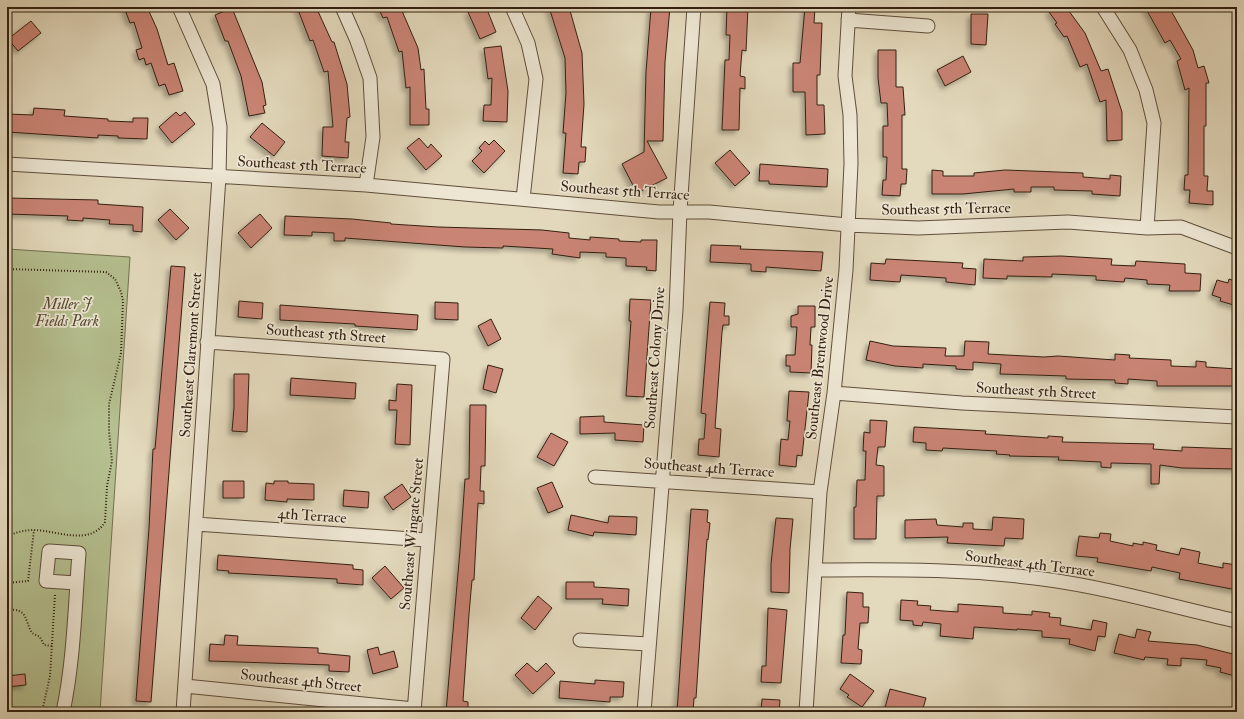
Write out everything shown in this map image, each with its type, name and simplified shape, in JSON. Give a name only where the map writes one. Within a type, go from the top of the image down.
[{"type":"street","name":"Southeast Claremont Street","points":[[178,7],[214,84],[220,127],[219,177],[183,712]]},
{"type":"street","points":[[342,7],[358,41],[370,78],[373,137],[366,185]]},
{"type":"street","points":[[512,7],[528,43],[536,79],[524,199]]},
{"type":"street","name":"Southeast Colony Drive","points":[[644,712],[648,644],[676,310],[680,212],[694,7]]},
{"type":"street","points":[[1103,7],[1130,50],[1146,90],[1154,123],[1147,228]]},
{"type":"street","points":[[848,13],[928,26]]},
{"type":"street","name":"Southeast Brentwood Drive","points":[[806,712],[820,492],[834,392],[846,270],[851,164],[850,115],[845,76],[848,13]]},
{"type":"street","name":"Southeast 5th Terrace","points":[[7,164],[366,185],[659,212],[709,212],[848,225],[918,228],[1068,222],[1147,228],[1181,227],[1237,248]]},
{"type":"street","name":"Southeast 5th Street","points":[[208,342],[443,358]]},
{"type":"street","name":"Southeast Wingate Street","points":[[414,710],[443,358]]},
{"type":"street","name":"Southeast 5th Street","points":[[834,392],[962,403],[1237,418]]},
{"type":"street","name":"Southeast 4th Terrace","points":[[595,477],[820,492]]},
{"type":"street","name":"4th Terrace","points":[[196,524],[427,540]]},
{"type":"street","name":"Southeast 4th Terrace","points":[[816,570],[940,569],[1056,581],[1104,589],[1237,621]]},
{"type":"street","points":[[63,712],[67,692],[76,583]]},
{"type":"street","points":[[580,640],[648,644]]},
{"type":"street","name":"Southeast 4th Street","points":[[185,686],[414,710]]},
{"type":"path","points":[[7,269],[106,272],[115,279],[123,301],[121,353],[109,404],[109,431],[112,461],[107,486],[105,522],[97,531],[90,535],[72,535],[34,530],[7,536]]},
{"type":"path","points":[[7,583],[28,581],[34,530]]},
{"type":"path","points":[[42,712],[50,676],[55,588]]},
{"type":"path","points":[[7,610],[15,610],[23,614],[28,620],[32,633],[40,637],[44,645],[52,646]]},
{"type":"green space","name":"Miller J Fields Park","points":[[7,249],[130,257],[100,712],[7,712]]},
{"type":"building","points":[[124,7],[147,7],[157,29],[168,65],[174,63],[183,91],[169,95],[165,84],[159,86],[151,63],[146,65],[144,58],[139,60],[136,50],[142,48],[134,22],[130,23]]},
{"type":"building","points":[[297,7],[316,7],[332,42],[334,42],[347,84],[350,117],[347,118],[345,142],[349,142],[348,158],[322,156],[323,127],[333,127],[328,71],[324,72],[313,40],[310,41]]},
{"type":"building","points":[[378,7],[410,7],[402,11],[418,48],[421,70],[424,69],[426,109],[429,109],[429,125],[410,125],[410,87],[406,88],[402,51],[399,52],[387,17],[383,18]]},
{"type":"building","points":[[479,7],[486,7],[496,32],[480,39],[468,12]]},
{"type":"building","points":[[549,7],[569,7],[582,53],[584,104],[581,147],[586,147],[585,162],[579,162],[578,174],[563,173],[566,133],[563,133],[566,93],[565,58]]},
{"type":"building","points":[[670,7],[665,62],[663,141],[647,141],[667,178],[637,193],[622,164],[644,152],[646,72],[651,8]]},
{"type":"building","points":[[727,7],[748,7],[746,51],[742,50],[740,76],[745,77],[745,89],[740,88],[739,130],[722,130],[725,60],[729,60],[730,35],[726,35]]},
{"type":"building","points":[[805,7],[815,7],[814,23],[822,23],[820,75],[817,75],[817,105],[824,105],[825,134],[806,135],[805,92],[793,92],[793,63],[800,63]]},
{"type":"building","points":[[1056,7],[1066,7],[1085,33],[1101,71],[1108,69],[1122,112],[1122,140],[1107,141],[1106,100],[1100,102],[1087,64],[1080,67],[1067,36],[1064,37],[1055,24],[1057,23],[1049,12]]},
{"type":"building","points":[[1145,7],[1169,7],[1193,50],[1198,68],[1204,66],[1209,83],[1206,83],[1204,176],[1208,176],[1207,191],[1213,191],[1213,205],[1189,203],[1190,190],[1184,190],[1185,175],[1188,175],[1189,88],[1185,90],[1177,61],[1181,59],[1170,40],[1165,43]]},
{"type":"building","points":[[232,8],[262,82],[266,105],[263,106],[265,113],[249,116],[241,76],[228,41],[225,41],[215,15]]},
{"type":"building","points":[[971,14],[988,14],[986,45],[971,44]]},
{"type":"building","points":[[31,21],[41,33],[18,51],[8,39]]},
{"type":"building","points":[[501,46],[508,91],[507,122],[483,121],[484,105],[491,105],[492,78],[488,79],[484,48]]},
{"type":"building","points":[[878,50],[896,50],[896,87],[903,87],[905,115],[902,115],[902,169],[907,169],[906,184],[901,184],[900,196],[882,195],[883,180],[886,180],[887,157],[883,157],[883,126],[888,126],[887,103],[881,103],[878,78]]},
{"type":"building","points":[[963,56],[971,72],[945,86],[937,70]]},
{"type":"building","points":[[34,108],[65,110],[64,116],[108,119],[108,121],[133,122],[133,118],[148,118],[147,139],[118,138],[118,136],[98,135],[98,138],[7,132],[7,114],[33,115]]},
{"type":"building","points":[[176,112],[180,116],[185,112],[195,124],[172,143],[159,127]]},
{"type":"building","points":[[262,123],[285,142],[274,156],[250,137]]},
{"type":"building","points":[[419,138],[428,148],[431,144],[442,156],[426,170],[407,148]]},
{"type":"building","points":[[494,140],[505,151],[484,173],[472,161],[482,151],[479,148],[485,141],[489,145]]},
{"type":"building","points":[[730,150],[750,173],[735,186],[715,163]]},
{"type":"building","points":[[760,164],[828,169],[827,187],[769,184],[769,181],[759,181]]},
{"type":"building","points":[[932,170],[943,171],[943,176],[974,176],[974,173],[1005,170],[1083,173],[1083,177],[1110,179],[1110,175],[1121,176],[1120,196],[1092,194],[1092,191],[1054,190],[1054,187],[1031,187],[1031,192],[1014,192],[1014,189],[963,194],[932,194]]},
{"type":"building","points":[[7,198],[98,200],[98,204],[143,207],[142,232],[133,231],[133,225],[109,224],[110,220],[83,218],[83,221],[67,220],[68,216],[7,214]]},
{"type":"building","points":[[170,209],[189,228],[176,240],[158,220]]},
{"type":"building","points":[[260,214],[272,228],[251,248],[238,233]]},
{"type":"building","points":[[285,216],[352,219],[391,224],[438,227],[542,230],[569,233],[569,238],[590,240],[590,237],[641,242],[641,240],[657,240],[656,271],[646,270],[647,267],[626,266],[626,258],[606,257],[606,253],[580,252],[580,258],[552,254],[553,249],[503,246],[503,248],[465,247],[345,238],[345,241],[334,241],[334,233],[312,232],[312,236],[284,235]]},
{"type":"building","points":[[711,245],[741,246],[740,249],[823,252],[821,271],[766,267],[766,272],[751,271],[751,264],[710,262]]},
{"type":"building","points":[[1061,256],[1112,259],[1111,265],[1135,266],[1136,261],[1185,264],[1185,273],[1201,274],[1200,291],[1169,291],[1170,285],[1147,284],[1147,280],[1125,278],[1124,282],[1096,280],[1096,276],[1052,274],[1052,277],[1007,276],[1007,279],[983,278],[984,259],[1023,261],[1023,257]]},
{"type":"building","points":[[886,259],[963,263],[962,268],[976,269],[975,285],[946,282],[946,278],[901,275],[900,282],[870,280],[871,263],[885,264]]},
{"type":"building","points":[[171,266],[185,267],[151,702],[136,701],[149,528],[153,449],[155,449]]},
{"type":"building","points":[[1229,279],[1237,282],[1237,306],[1220,301],[1221,298],[1212,295],[1217,280],[1228,283]]},
{"type":"building","points":[[630,299],[651,300],[644,397],[626,396],[631,321],[629,321]]},
{"type":"building","points":[[239,301],[263,303],[262,319],[238,317]]},
{"type":"building","points":[[435,302],[458,303],[458,320],[435,319]]},
{"type":"building","points":[[710,302],[725,303],[724,316],[729,316],[729,325],[723,325],[722,332],[715,428],[721,429],[719,457],[698,455],[699,439],[704,439],[706,414],[701,413]]},
{"type":"building","points":[[280,305],[418,315],[417,330],[355,326],[355,324],[280,320]]},
{"type":"building","points":[[798,306],[815,306],[815,327],[811,327],[811,373],[790,372],[790,366],[786,366],[786,355],[795,355],[797,327],[791,327],[791,316],[798,314]]},
{"type":"building","points":[[491,319],[501,339],[488,346],[478,326]]},
{"type":"building","points":[[870,341],[893,346],[946,348],[945,356],[964,356],[965,341],[989,342],[988,354],[1044,357],[1058,356],[1115,360],[1115,354],[1130,355],[1129,358],[1171,360],[1171,366],[1196,367],[1196,361],[1206,362],[1206,367],[1237,369],[1237,386],[1157,386],[1157,381],[1128,379],[1128,384],[1115,383],[1115,380],[1066,379],[1066,376],[1000,374],[1001,364],[973,362],[973,370],[956,369],[956,366],[923,364],[923,368],[895,366],[866,360]]},
{"type":"building","points":[[488,365],[503,369],[496,393],[483,389]]},
{"type":"building","points":[[234,374],[249,374],[247,432],[232,431]]},
{"type":"building","points":[[291,378],[356,383],[355,399],[290,395]]},
{"type":"building","points":[[397,384],[412,385],[410,445],[395,444],[397,410],[389,410],[389,400],[396,401]]},
{"type":"building","points":[[789,391],[809,392],[802,456],[797,455],[796,467],[779,465],[781,439],[788,440],[790,421],[787,421]]},
{"type":"building","points":[[470,405],[486,405],[485,466],[481,466],[480,491],[484,491],[484,504],[478,503],[474,580],[472,580],[463,701],[468,702],[468,712],[446,712],[465,479],[469,479]]},
{"type":"building","points":[[604,416],[604,422],[644,425],[643,442],[615,440],[615,433],[580,434],[580,417]]},
{"type":"building","points":[[870,420],[887,421],[885,447],[878,447],[876,465],[884,466],[884,496],[877,496],[876,539],[854,539],[854,507],[856,507],[857,480],[865,480],[866,451],[863,451],[864,432],[870,433]]},
{"type":"building","points":[[914,427],[986,431],[985,434],[1048,438],[1048,436],[1063,437],[1062,442],[1154,444],[1153,449],[1182,451],[1182,447],[1237,449],[1237,469],[1182,468],[1160,465],[1159,484],[1151,484],[1151,464],[1111,463],[1111,468],[1101,467],[1101,462],[1058,460],[1059,457],[1009,456],[1010,455],[996,454],[997,451],[943,448],[942,451],[926,450],[926,443],[913,442]]},
{"type":"building","points":[[551,433],[568,442],[554,466],[537,457]]},
{"type":"building","points":[[223,481],[244,481],[244,498],[223,498]]},
{"type":"building","points":[[274,481],[314,484],[314,500],[287,499],[287,502],[265,500],[266,483],[274,484]]},
{"type":"building","points":[[552,482],[563,507],[548,513],[537,488]]},
{"type":"building","points":[[402,484],[411,497],[393,510],[384,497]]},
{"type":"building","points":[[344,490],[369,492],[368,508],[343,506]]},
{"type":"building","points":[[691,509],[708,510],[707,522],[710,523],[708,540],[707,539],[696,698],[694,698],[693,712],[677,712]]},
{"type":"building","points":[[571,515],[608,523],[609,516],[637,517],[636,535],[594,532],[593,536],[568,530]]},
{"type":"building","points":[[993,517],[1024,519],[1023,539],[1005,538],[1004,546],[947,543],[948,537],[905,538],[905,520],[936,519],[937,525],[963,527],[963,523],[973,523],[973,529],[992,530]]},
{"type":"building","points":[[776,518],[793,519],[790,549],[789,593],[771,592],[771,564]]},
{"type":"building","points":[[1100,533],[1111,534],[1110,541],[1133,546],[1133,543],[1143,545],[1143,542],[1157,545],[1156,550],[1179,555],[1181,548],[1200,552],[1198,563],[1223,568],[1223,563],[1237,565],[1237,590],[1179,579],[1180,573],[1152,567],[1151,571],[1097,562],[1098,558],[1076,556],[1079,536],[1099,538]]},
{"type":"building","points":[[218,555],[353,565],[353,569],[363,570],[363,585],[337,583],[337,579],[228,573],[229,571],[217,570]]},
{"type":"building","points":[[385,566],[404,588],[391,599],[372,578]]},
{"type":"building","points":[[566,582],[594,582],[594,587],[629,589],[628,606],[602,604],[603,599],[566,599]]},
{"type":"building","points":[[847,592],[863,593],[863,607],[869,607],[868,623],[860,623],[858,649],[862,650],[861,664],[841,663],[843,635],[845,635]]},
{"type":"building","points":[[538,596],[552,608],[535,630],[521,618]]},
{"type":"building","points":[[901,600],[918,601],[917,605],[931,606],[930,610],[958,612],[958,604],[1003,607],[1003,613],[1032,615],[1032,611],[1050,613],[1049,617],[1061,618],[1060,625],[1091,630],[1093,620],[1107,623],[1105,637],[1098,636],[1095,651],[1069,644],[1070,639],[1042,637],[1042,631],[974,627],[973,639],[940,636],[941,624],[923,622],[922,626],[913,625],[913,621],[900,620]]},
{"type":"building","points":[[768,608],[787,610],[781,683],[761,682],[762,666],[766,666]]},
{"type":"building","points":[[1137,629],[1151,632],[1148,641],[1197,645],[1237,655],[1235,676],[1220,672],[1221,668],[1206,665],[1207,660],[1181,658],[1181,666],[1167,665],[1168,659],[1145,657],[1144,660],[1114,653],[1119,634],[1135,638]]},
{"type":"building","points":[[225,635],[238,636],[237,645],[318,648],[318,653],[350,656],[349,672],[329,671],[329,665],[209,661],[210,644],[224,645]]},
{"type":"building","points":[[378,647],[380,655],[394,651],[398,667],[373,674],[367,650]]},
{"type":"building","points":[[527,663],[537,672],[546,663],[555,673],[533,694],[515,675]]},
{"type":"building","points":[[25,674],[26,685],[7,687],[7,676]]},
{"type":"building","points":[[850,674],[874,691],[862,707],[847,697],[849,695],[840,689]]},
{"type":"building","points":[[595,680],[624,682],[623,697],[610,697],[610,702],[559,698],[560,681],[595,684]]},
{"type":"building","points":[[890,689],[926,698],[922,712],[900,712],[885,708]]},
{"type":"building","points":[[762,699],[780,700],[779,712],[761,712]]}]
